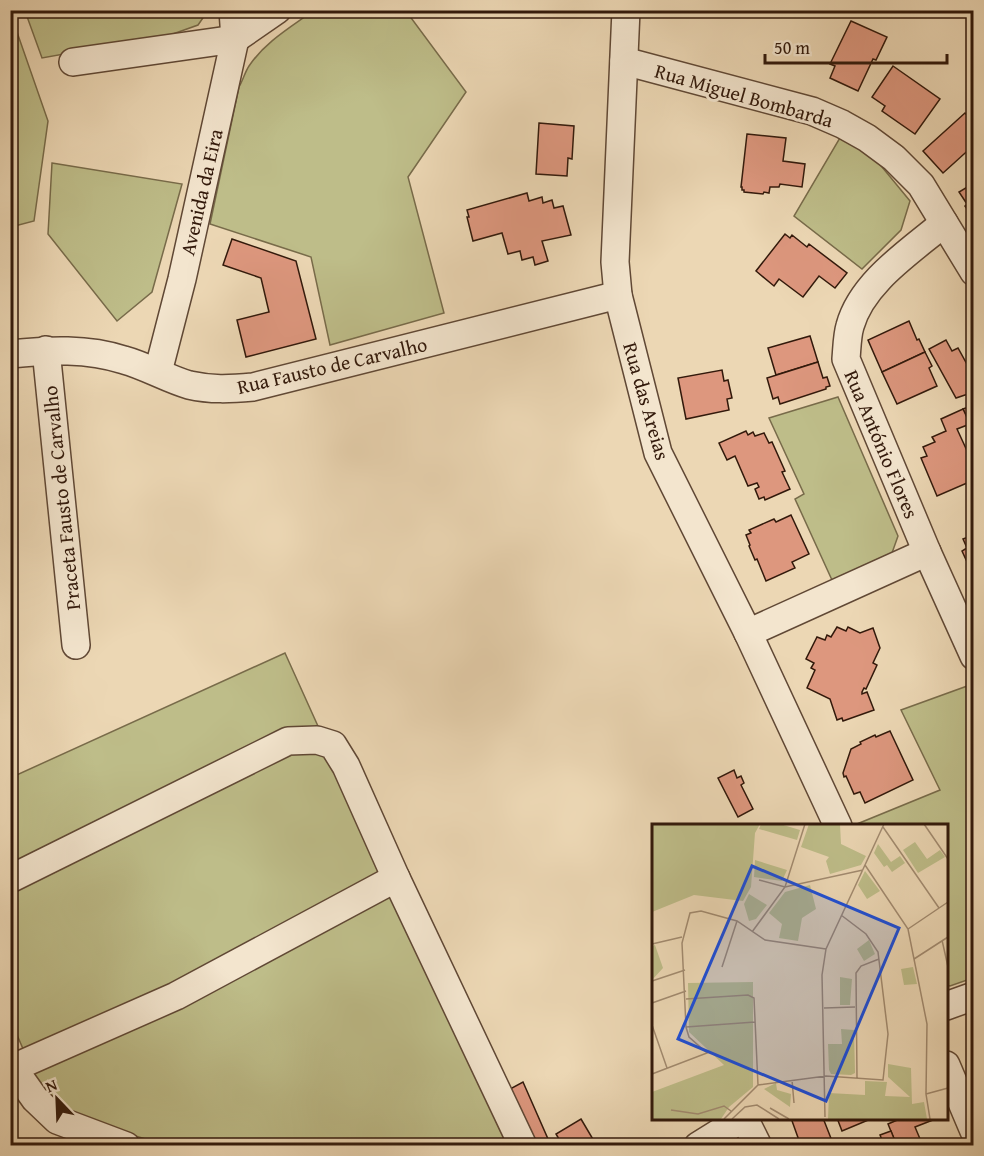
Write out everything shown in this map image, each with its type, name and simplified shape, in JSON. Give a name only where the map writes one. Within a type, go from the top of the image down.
[{"type":"street","name":"Avenida da Eira","points":[[158,372],[182,279],[235,39],[234,10]]},
{"type":"street","points":[[73,62],[235,39],[277,10]]},
{"type":"street","name":"Rua das Areias","points":[[626,10],[615,262],[618,295],[658,453],[748,633],[837,824]]},
{"type":"street","name":"Rua Miguel Bombarda","points":[[624,61],[812,111],[867,138],[894,158],[921,185],[974,272]]},
{"type":"street","name":"Rua António Flores","points":[[944,223],[888,270],[860,301],[850,327],[846,359],[927,552],[974,656]]},
{"type":"street","name":"Rua Fausto de Carvalho","points":[[10,354],[46,350],[85,351],[123,359],[188,384],[219,390],[253,387],[618,295]]},
{"type":"street","name":"Praceta Fausto de Carvalho","points":[[46,350],[76,645]]},
{"type":"street","points":[[748,633],[927,552]]},
{"type":"street","points":[[10,879],[288,741],[317,740],[333,745],[346,766],[396,878],[523,1146]]},
{"type":"street","points":[[126,1146],[57,1120],[35,1099],[12,1065],[176,996],[396,878]]},
{"type":"street","points":[[948,1005],[974,996]]},
{"type":"street","points":[[948,1070],[974,1131]]},
{"type":"street","points":[[698,1146],[742,1120]]},
{"type":"street","points":[[745,1120],[758,1146]]},
{"type":"shaded area","points":[[25,11],[206,11],[198,25],[170,35],[42,58]]},
{"type":"shaded area","points":[[313,11],[406,11],[466,92],[408,177],[444,313],[330,345],[311,257],[210,224],[239,87],[246,71],[255,57],[270,42]]},
{"type":"shaded area","points":[[10,12],[48,121],[34,221],[11,227]]},
{"type":"shaded area","points":[[841,136],[873,156],[910,201],[901,230],[862,269],[794,216]]},
{"type":"shaded area","points":[[52,163],[182,184],[152,292],[117,321],[48,234]]},
{"type":"shaded area","points":[[838,397],[898,536],[892,553],[832,580],[795,499],[804,494],[769,418]]},
{"type":"shaded area","points":[[285,653],[507,1145],[165,1145],[70,1116],[43,1095],[11,1021],[10,778]]},
{"type":"shaded area","points":[[970,685],[974,692],[973,978],[950,986],[948,986],[948,824],[857,824],[940,790],[901,710]]},
{"type":"building","points":[[851,21],[887,37],[876,60],[873,59],[858,91],[830,78],[835,66],[830,64]]},
{"type":"building","points":[[893,66],[940,99],[915,134],[882,111],[885,106],[872,97]]},
{"type":"building","points":[[965,113],[974,122],[974,145],[943,173],[923,151]]},
{"type":"building","points":[[539,123],[574,126],[572,159],[568,158],[567,176],[536,174]]},
{"type":"building","points":[[747,134],[786,138],[783,161],[805,164],[802,187],[780,184],[779,187],[770,187],[769,193],[744,192],[741,187]]},
{"type":"building","points":[[974,183],[974,219],[959,192]]},
{"type":"building","points":[[527,193],[529,201],[542,197],[543,203],[552,200],[554,208],[563,206],[571,235],[542,241],[548,261],[535,265],[533,257],[522,260],[520,251],[508,254],[502,233],[473,241],[467,217],[469,217],[467,210]]},
{"type":"building","points":[[785,234],[790,238],[792,235],[807,247],[809,244],[847,273],[835,288],[819,276],[803,297],[779,279],[774,286],[756,271]]},
{"type":"building","points":[[232,239],[296,261],[316,339],[246,357],[237,320],[269,312],[261,278],[223,265]]},
{"type":"building","points":[[909,321],[925,352],[882,372],[868,340]]},
{"type":"building","points":[[810,336],[818,362],[776,375],[768,348]]},
{"type":"building","points":[[946,340],[952,351],[958,348],[974,377],[974,392],[956,398],[929,349]]},
{"type":"building","points":[[925,352],[932,366],[929,368],[937,386],[897,404],[882,372]]},
{"type":"building","points":[[818,362],[823,378],[827,377],[830,386],[780,404],[778,397],[773,399],[767,378]]},
{"type":"building","points":[[722,370],[724,381],[728,380],[732,398],[727,399],[729,410],[686,419],[678,378]]},
{"type":"building","points":[[974,405],[974,422],[970,424],[963,409]]},
{"type":"building","points":[[963,409],[970,424],[957,429],[974,466],[974,480],[937,496],[921,458],[927,456],[923,447],[935,442],[932,437],[946,431],[941,419]]},
{"type":"building","points":[[746,431],[748,435],[753,432],[755,436],[764,433],[769,443],[772,442],[790,489],[765,500],[764,497],[759,499],[755,489],[759,487],[757,483],[748,486],[735,456],[727,460],[719,443]]},
{"type":"building","points":[[791,515],[809,554],[792,562],[795,568],[766,581],[746,535],[751,533],[749,530],[774,519],[776,522]]},
{"type":"building","points":[[974,535],[974,577],[962,551],[967,548],[963,539]]},
{"type":"building","points":[[837,627],[846,631],[848,627],[860,633],[873,628],[880,648],[873,663],[877,665],[866,689],[864,688],[862,692],[862,694],[867,692],[874,710],[843,721],[842,718],[837,720],[830,699],[807,688],[815,670],[811,668],[814,663],[806,659],[817,637],[825,640],[827,635],[831,637]]},
{"type":"building","points":[[890,731],[913,780],[865,803],[860,792],[854,794],[846,776],[844,777],[843,773],[851,749],[875,735],[876,737]]},
{"type":"building","points":[[734,770],[737,778],[741,776],[744,783],[741,785],[753,809],[738,817],[718,778]]},
{"type":"building","points":[[523,1082],[548,1139],[535,1145],[510,1089]]},
{"type":"building","points":[[581,1119],[597,1146],[563,1146],[556,1134]]},
{"type":"building","points":[[792,1120],[824,1120],[834,1146],[801,1146]]},
{"type":"building","points":[[838,1120],[868,1120],[842,1131]]},
{"type":"building","points":[[897,1120],[933,1120],[915,1127],[923,1146],[897,1146],[888,1124]]},
{"type":"building","points":[[891,1131],[897,1146],[882,1146],[884,1145],[880,1135]]}]
